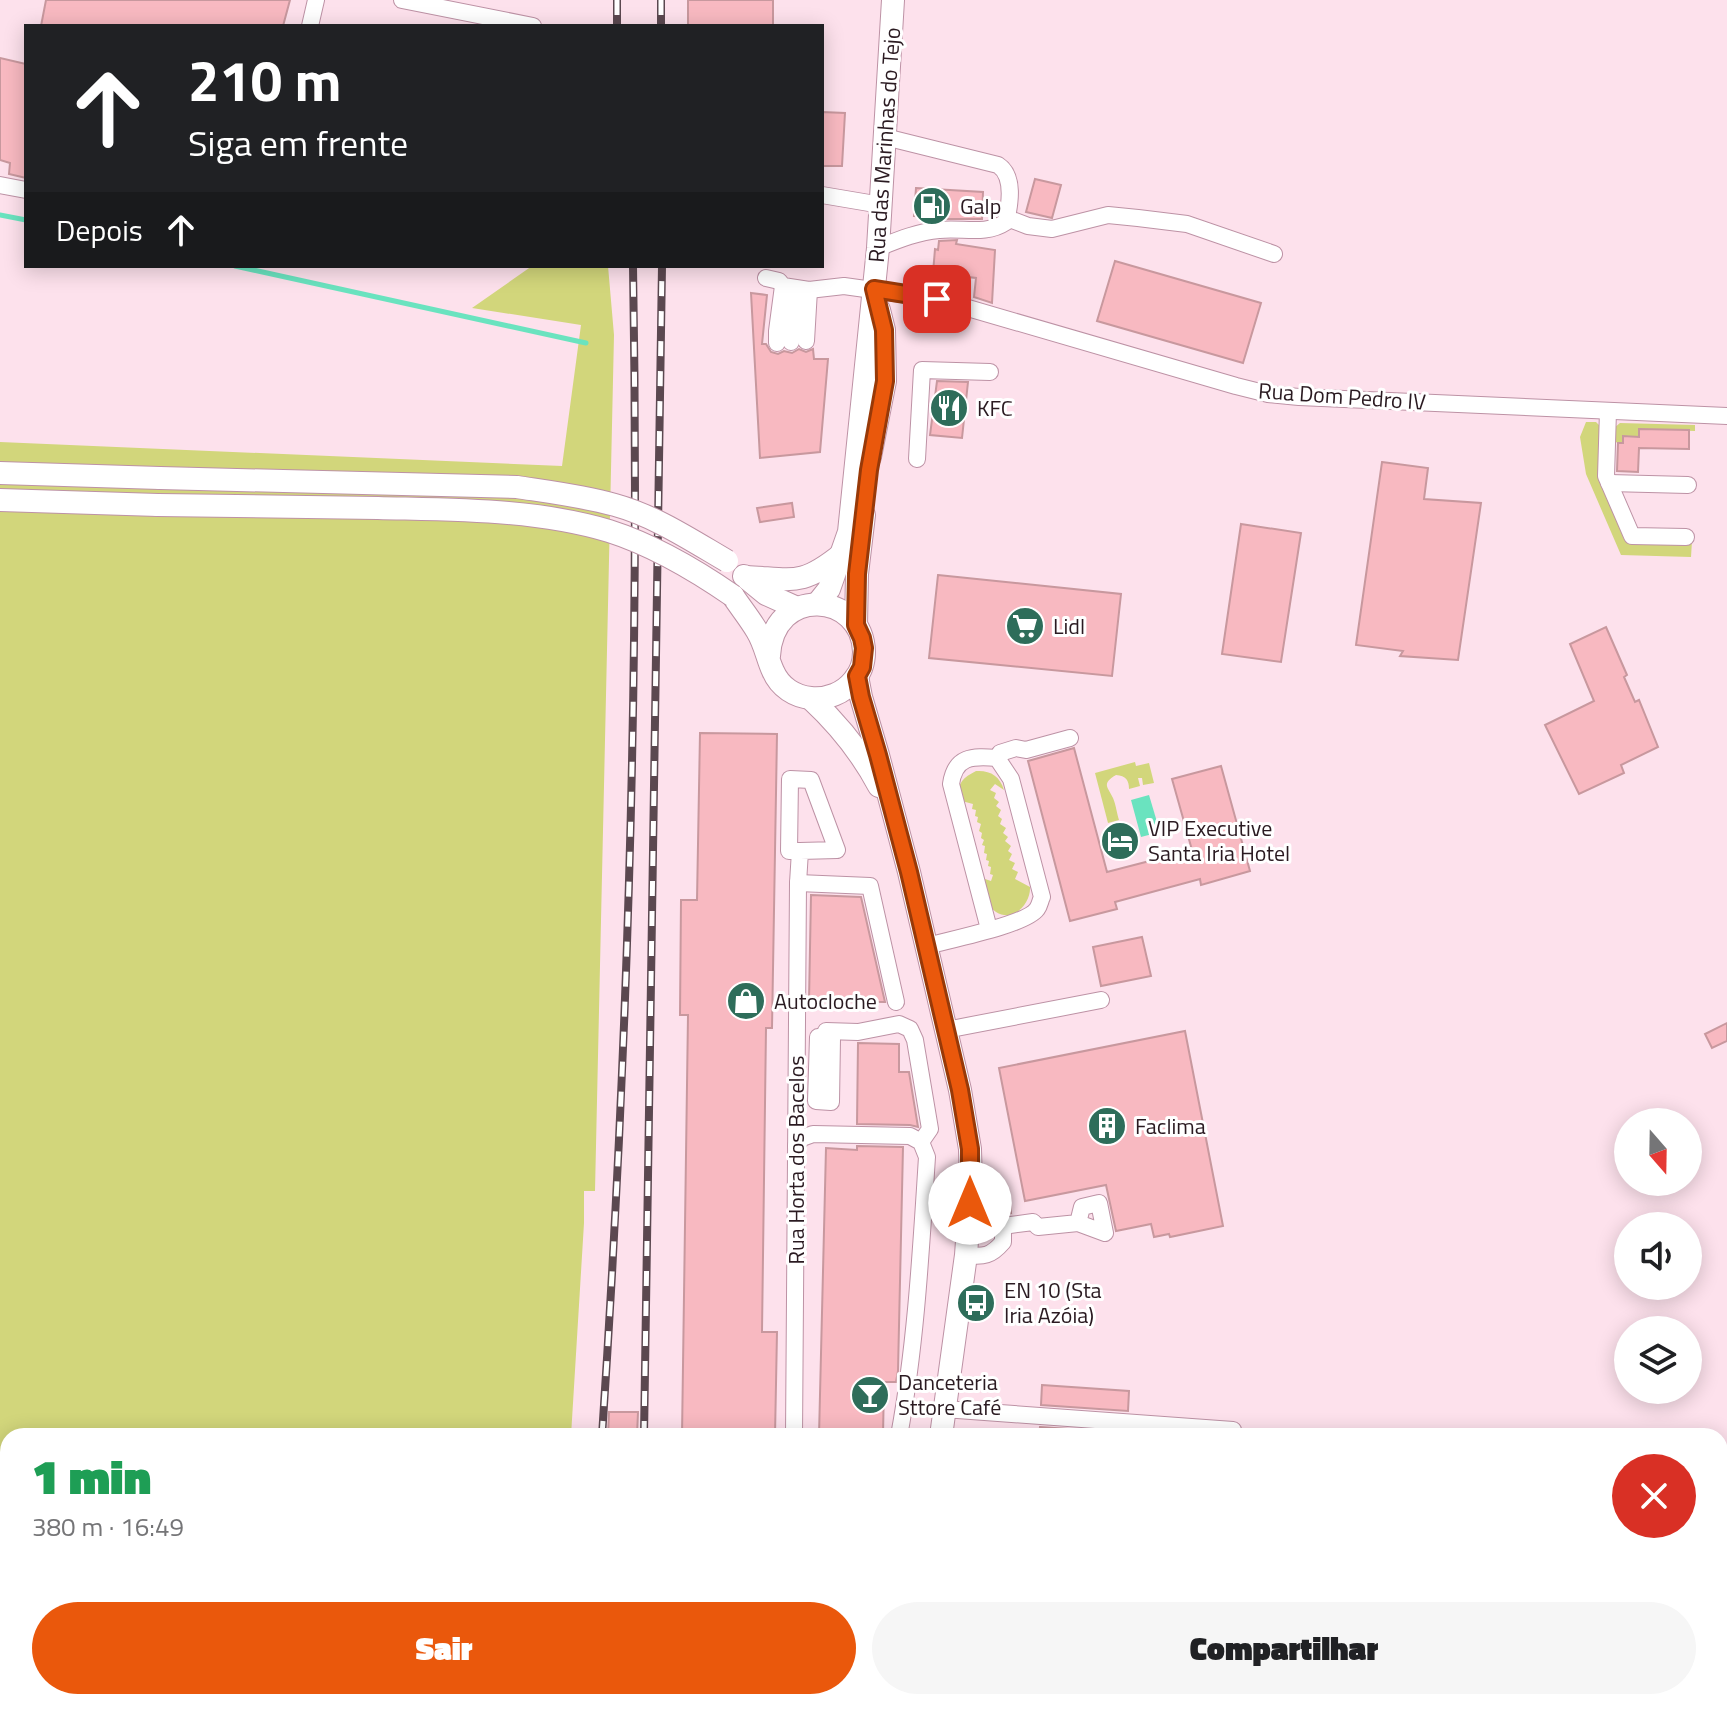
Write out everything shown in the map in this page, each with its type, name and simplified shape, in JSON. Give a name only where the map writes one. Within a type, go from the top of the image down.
[{"type":"main road","name":"Rua das Marinhas do Tejo","points":[[807,606],[829,589],[849,532],[878,248],[893,0]]},
{"type":"main road","name":"Rua das Marinhas do Tejo","points":[[856,625],[857,574],[869,470],[885,381],[884,330],[874,289]]},
{"type":"main road","points":[[0,473],[517,487],[568,494],[618,506],[669,527],[727,561],[766,594],[807,606],[832,607],[845,614],[856,625],[862,638],[862,667],[849,687],[838,695],[825,699],[795,695],[782,685],[773,672],[758,632],[733,596],[660,552],[609,531],[564,521],[514,514],[436,510],[0,500]]},
{"type":"main road","points":[[746,577],[783,581],[802,579],[825,568],[842,554]]},
{"type":"main road","points":[[769,656],[775,628],[785,617],[807,606]]},
{"type":"main road","points":[[857,676],[927,946],[960,1090],[970,1149],[966,1255],[942,1428]]},
{"type":"main road","points":[[811,699],[853,742],[894,815]]},
{"type":"street","points":[[310,24],[316,0]]},
{"type":"street","points":[[402,0],[455,19],[511,24]]},
{"type":"street","points":[[878,248],[914,234],[941,229],[997,228],[1006,222],[1009,209],[1009,179],[1006,171],[998,165],[885,137]]},
{"type":"street","points":[[0,185],[24,190]]},
{"type":"street","points":[[824,195],[881,205]]},
{"type":"street","points":[[1007,218],[1028,226],[1052,229],[1108,215],[1187,224],[1274,254]]},
{"type":"street","points":[[766,278],[797,288]]},
{"type":"street","name":"Rua Dom Pedro IV","points":[[797,288],[844,286],[937,299],[1268,394],[1727,416]]},
{"type":"street","points":[[797,288],[791,342],[777,331],[797,288]]},
{"type":"street","points":[[917,459],[922,370],[990,372]]},
{"type":"street","points":[[1608,411],[1606,476],[1632,536],[1686,537]]},
{"type":"street","points":[[1609,483],[1688,485]]},
{"type":"street","points":[[997,758],[1000,753],[1016,748],[1026,750],[1070,738]]},
{"type":"street","points":[[1011,779],[1026,750]]},
{"type":"street","points":[[989,929],[951,784],[958,764],[971,757],[997,758]]},
{"type":"street","points":[[927,946],[1024,920],[1037,910],[1042,897],[1011,779],[997,758]]},
{"type":"street","points":[[790,779],[811,780],[837,850],[800,851],[789,851],[790,779]]},
{"type":"street","name":"Rua Horta dos Bacelos","points":[[794,1428],[800,851]]},
{"type":"street","points":[[798,883],[870,886],[896,1002]]},
{"type":"street","points":[[946,1030],[1101,1000]]},
{"type":"street","points":[[826,1037],[826,1031],[858,1032],[899,1024],[910,1029],[915,1040],[930,1129],[921,1142]]},
{"type":"street","points":[[818,1037],[826,1037],[832,1038],[831,1102],[816,1101],[818,1037]]},
{"type":"street","points":[[797,1053],[817,1054]]},
{"type":"street","points":[[796,1082],[817,1082]]},
{"type":"street","points":[[796,1146],[802,1138],[813,1134],[910,1136],[921,1142],[927,1157],[919,1284],[900,1428]]},
{"type":"street","points":[[969,1221],[1003,1226],[1033,1222],[1038,1227],[1078,1223]]},
{"type":"street","points":[[966,1255],[982,1256],[995,1252],[1003,1242],[1003,1226]]},
{"type":"street","points":[[944,1409],[1205,1428]]},
{"type":"shaded area","points":[[529,268],[608,268],[614,335],[595,1191],[584,1191],[571,1428],[0,1428],[0,442],[562,466],[581,325],[472,308]]},
{"type":"shaded area","points":[[1586,422],[1596,422],[1601,427],[1601,480],[1624,539],[1692,541],[1691,557],[1621,555],[1586,474],[1580,437]]},
{"type":"shaded area","points":[[1620,423],[1695,425],[1695,431],[1640,429],[1639,437],[1623,436],[1623,443],[1613,442],[1614,428]]},
{"type":"shaded area","points":[[1135,762],[1136,766],[1149,763],[1154,783],[1143,785],[1142,778],[1138,778],[1140,786],[1129,789],[1125,777],[1116,775],[1111,778],[1107,786],[1119,820],[1108,823],[1095,773]]},
{"type":"shaded area","points":[[976,771],[994,775],[1002,785],[1004,790],[995,784],[990,790],[996,793],[994,798],[999,802],[996,806],[1001,810],[998,816],[1002,819],[1000,824],[1006,828],[1003,833],[1008,837],[1005,841],[1011,846],[1009,860],[1015,863],[1012,869],[1018,872],[1015,879],[1030,887],[1024,905],[1009,915],[996,912],[987,901],[979,877],[991,881],[993,875],[984,853],[985,846],[982,845],[981,824],[977,822],[973,804],[958,800],[961,782]]},
{"type":"shaded area","points":[[1149,795],[1160,832],[1141,837],[1131,800]]},
{"type":"building","points":[[46,0],[290,0],[284,24],[41,24]]},
{"type":"building","points":[[688,0],[773,0],[773,24],[688,24]]},
{"type":"building","points":[[0,58],[24,64],[24,178],[9,174],[10,163],[0,160]]},
{"type":"building","points":[[824,112],[845,113],[842,166],[824,166]]},
{"type":"building","points":[[1035,179],[1061,185],[1052,218],[1026,212]]},
{"type":"building","points":[[916,188],[983,192],[982,219],[914,216]]},
{"type":"building","points":[[957,240],[956,244],[995,250],[992,303],[974,297],[976,278],[933,273],[935,249],[938,250],[939,241]]},
{"type":"building","points":[[1115,261],[1261,303],[1243,363],[1097,321]]},
{"type":"building","points":[[751,293],[767,295],[762,344],[766,344],[771,352],[792,353],[799,349],[806,352],[813,349],[814,359],[828,359],[820,452],[760,458]]},
{"type":"building","name":"KFC","points":[[937,381],[968,382],[962,438],[930,435]]},
{"type":"building","points":[[1639,429],[1689,430],[1689,449],[1639,448],[1638,472],[1617,471],[1618,443],[1623,443],[1623,436],[1639,437]]},
{"type":"building","points":[[1382,462],[1428,468],[1424,499],[1481,503],[1458,660],[1400,656],[1403,651],[1356,645]]},
{"type":"building","points":[[792,503],[794,517],[760,522],[757,508]]},
{"type":"building","points":[[1241,524],[1301,533],[1281,662],[1222,654]]},
{"type":"building","name":"Lidl","points":[[938,575],[1121,594],[1112,676],[929,658]]},
{"type":"building","points":[[1606,627],[1627,675],[1624,677],[1635,702],[1639,700],[1658,747],[1621,765],[1624,773],[1579,794],[1545,725],[1594,701],[1570,644]]},
{"type":"building","points":[[700,733],[777,734],[772,1028],[766,1028],[762,1332],[777,1332],[775,1428],[682,1428],[688,1015],[680,1015],[681,900],[697,900]]},
{"type":"building","points":[[1074,748],[1107,872],[1192,850],[1172,779],[1221,766],[1250,871],[1201,885],[1200,879],[1115,902],[1117,909],[1070,921],[1028,761]]},
{"type":"building","points":[[811,895],[861,897],[885,1002],[809,1001]]},
{"type":"building","points":[[1142,937],[1151,976],[1101,986],[1093,947]]},
{"type":"building","points":[[1727,1023],[1727,1041],[1712,1048],[1705,1034]]},
{"type":"building","name":"Faclima","points":[[1185,1031],[1223,1226],[1170,1237],[1169,1234],[1154,1237],[1151,1224],[1116,1231],[1106,1185],[1025,1201],[999,1068]]},
{"type":"building","points":[[858,1043],[899,1044],[899,1072],[909,1072],[918,1127],[857,1124]]},
{"type":"building","points":[[857,1146],[903,1147],[898,1371],[896,1382],[884,1382],[883,1428],[819,1428],[826,1148],[857,1150]]},
{"type":"building","points":[[992,1192],[1009,1196],[1011,1213],[996,1209]]},
{"type":"building","points":[[1042,1385],[1129,1391],[1128,1411],[1041,1405]]},
{"type":"building","points":[[609,1412],[638,1412],[637,1428],[608,1428]]},
{"type":"waterway","points":[[0,215],[24,220]]},
{"type":"waterway","points":[[244,268],[586,343]]},
{"type":"railway","points":[[617,0],[617,24]]},
{"type":"railway","points":[[661,0],[661,24]]},
{"type":"railway","points":[[602,1428],[619,1144],[630,851],[635,559],[633,268]]},
{"type":"railway","points":[[644,1428],[662,268]]},
{"type":"place","name":"Galp","points":[[932,206]]},
{"type":"place","name":"KFC","points":[[949,408]]},
{"type":"place","name":"Lidl","points":[[1025,626]]},
{"type":"place","name":"VIP Executive Santa Iria Hotel","points":[[1120,841]]},
{"type":"place","name":"Autocloche","points":[[746,1001]]},
{"type":"place","name":"Faclima","points":[[1107,1126]]},
{"type":"place","name":"EN 10 (Sta Iria Azóia)","points":[[976,1303]]},
{"type":"place","name":"Danceteria Sttore Café","points":[[870,1395]]},
{"type":"route","points":[[937,299],[874,289],[884,330],[885,381],[869,470],[857,574],[856,625],[862,638],[864,658],[857,676],[909,872],[960,1090],[970,1149],[970,1203]]}]
